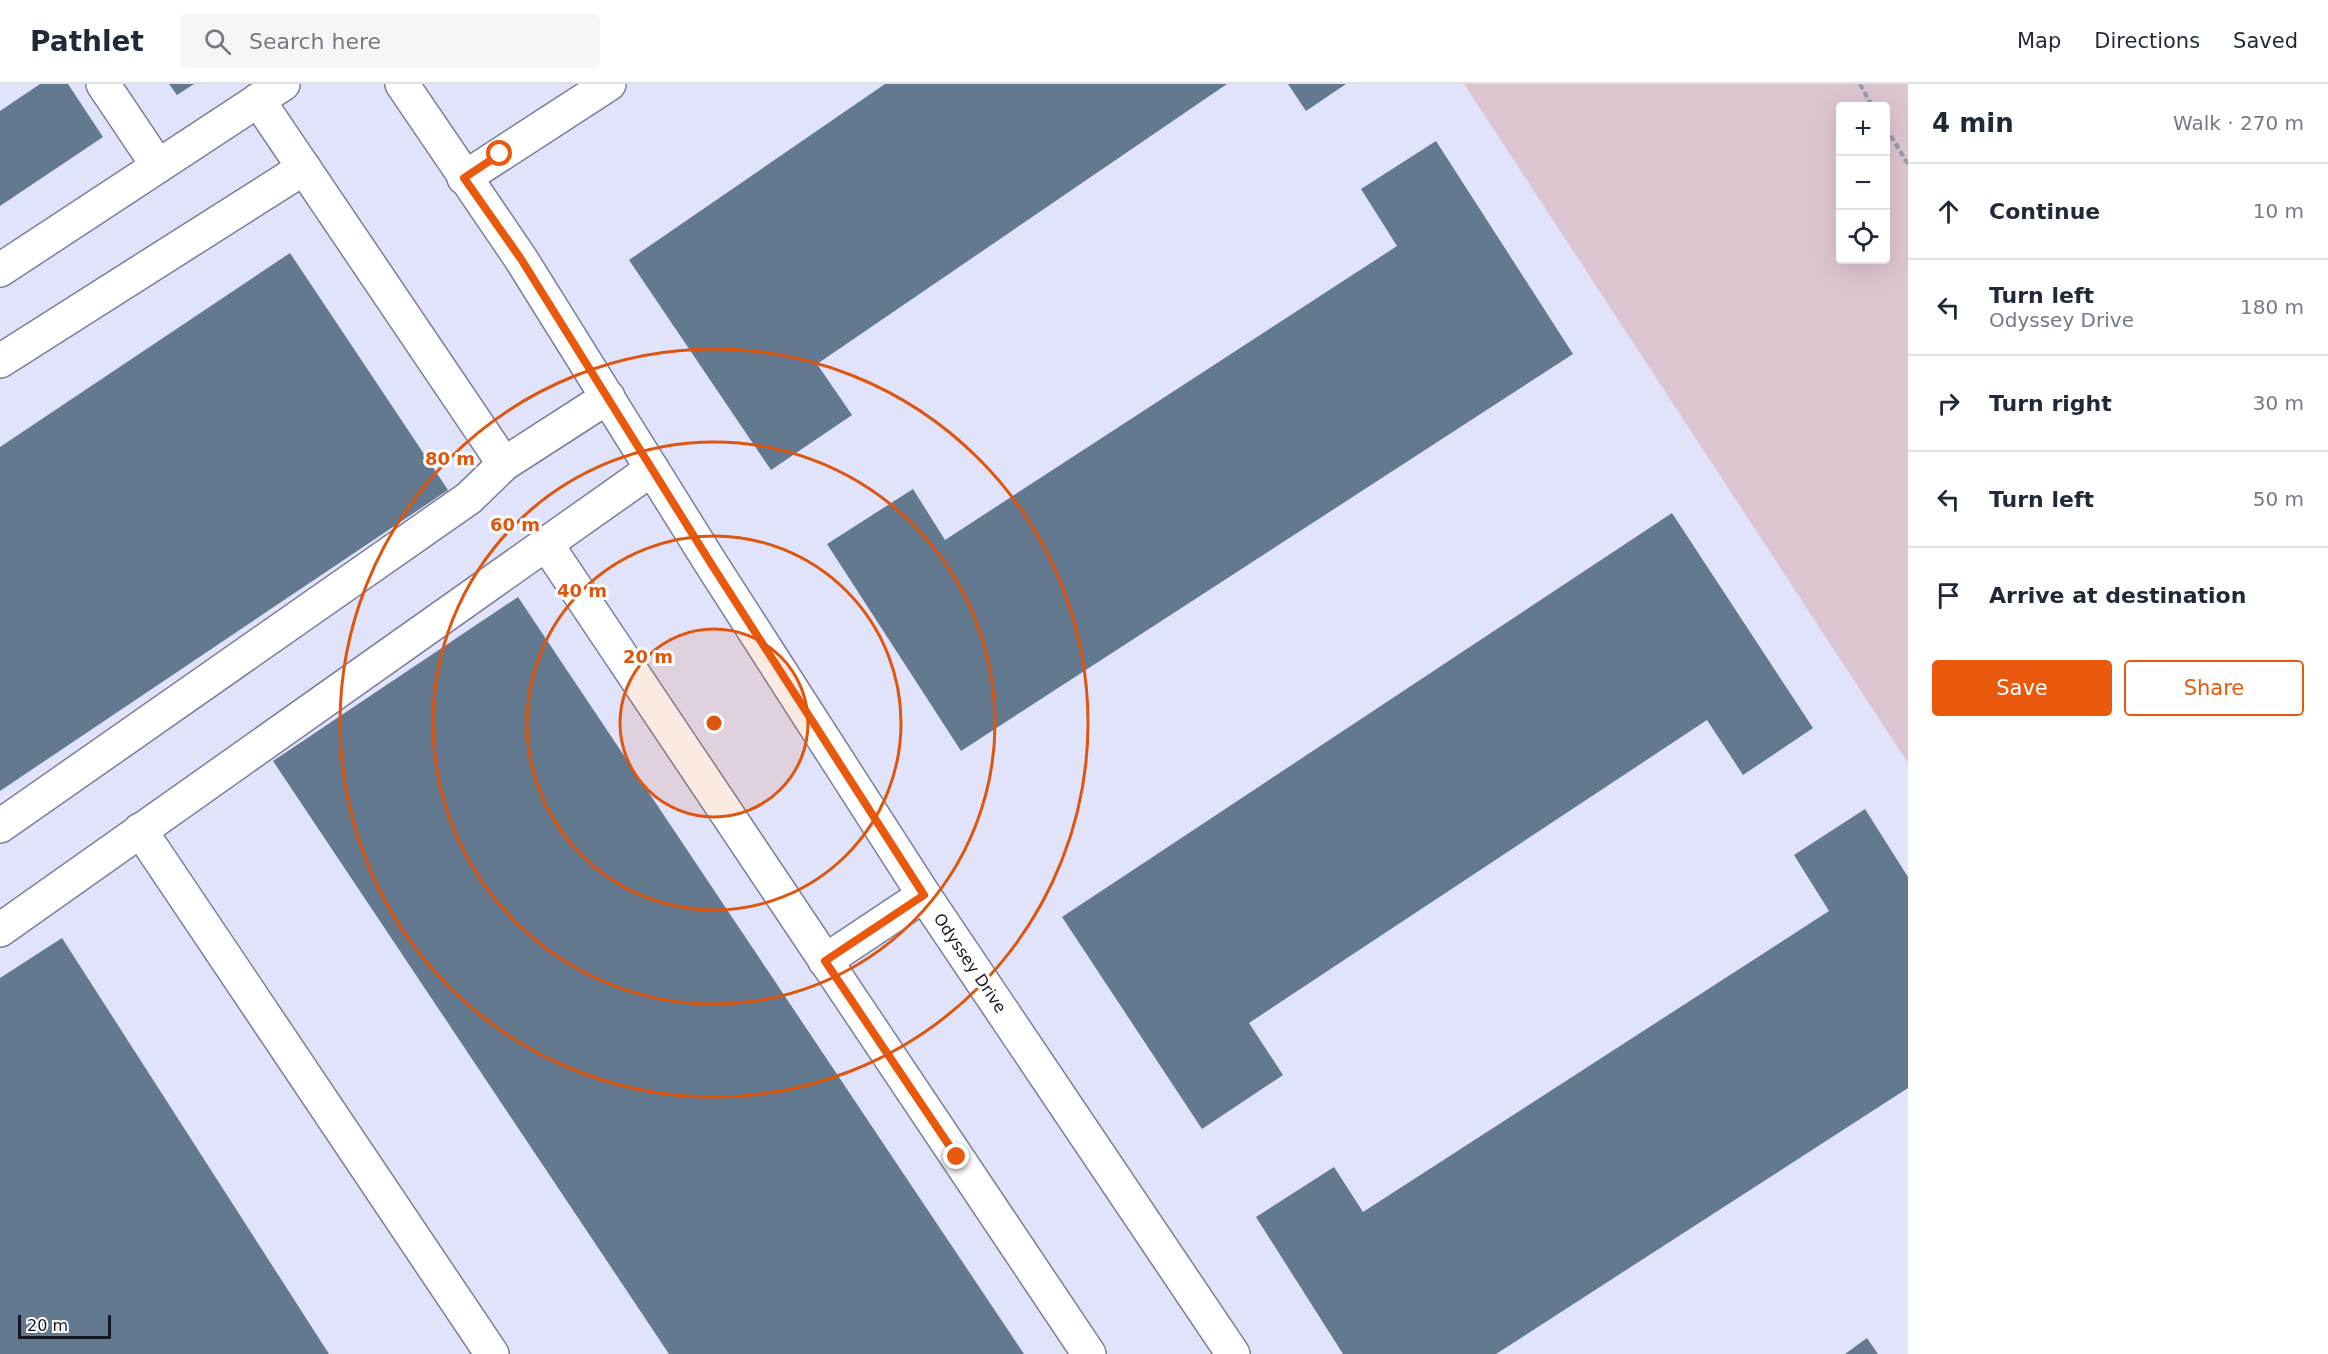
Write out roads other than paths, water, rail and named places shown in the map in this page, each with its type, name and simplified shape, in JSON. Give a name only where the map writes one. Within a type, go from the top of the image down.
[{"type":"street","points":[[104,84],[158,166]]},
{"type":"street","name":"Odyssey Drive","points":[[402,84],[521,259],[924,895],[1233,1354]]},
{"type":"street","points":[[464,178],[609,84]]},
{"type":"street","points":[[0,270],[270,92],[304,168],[504,464]]},
{"type":"street","points":[[0,362],[304,168]]},
{"type":"street","points":[[0,826],[469,498],[504,464],[608,397]]},
{"type":"street","points":[[0,930],[484,585],[547,545],[652,469]]},
{"type":"street","points":[[547,545],[1089,1354]]},
{"type":"street","points":[[140,830],[492,1354]]},
{"type":"street","points":[[825,961],[924,895]]}]
